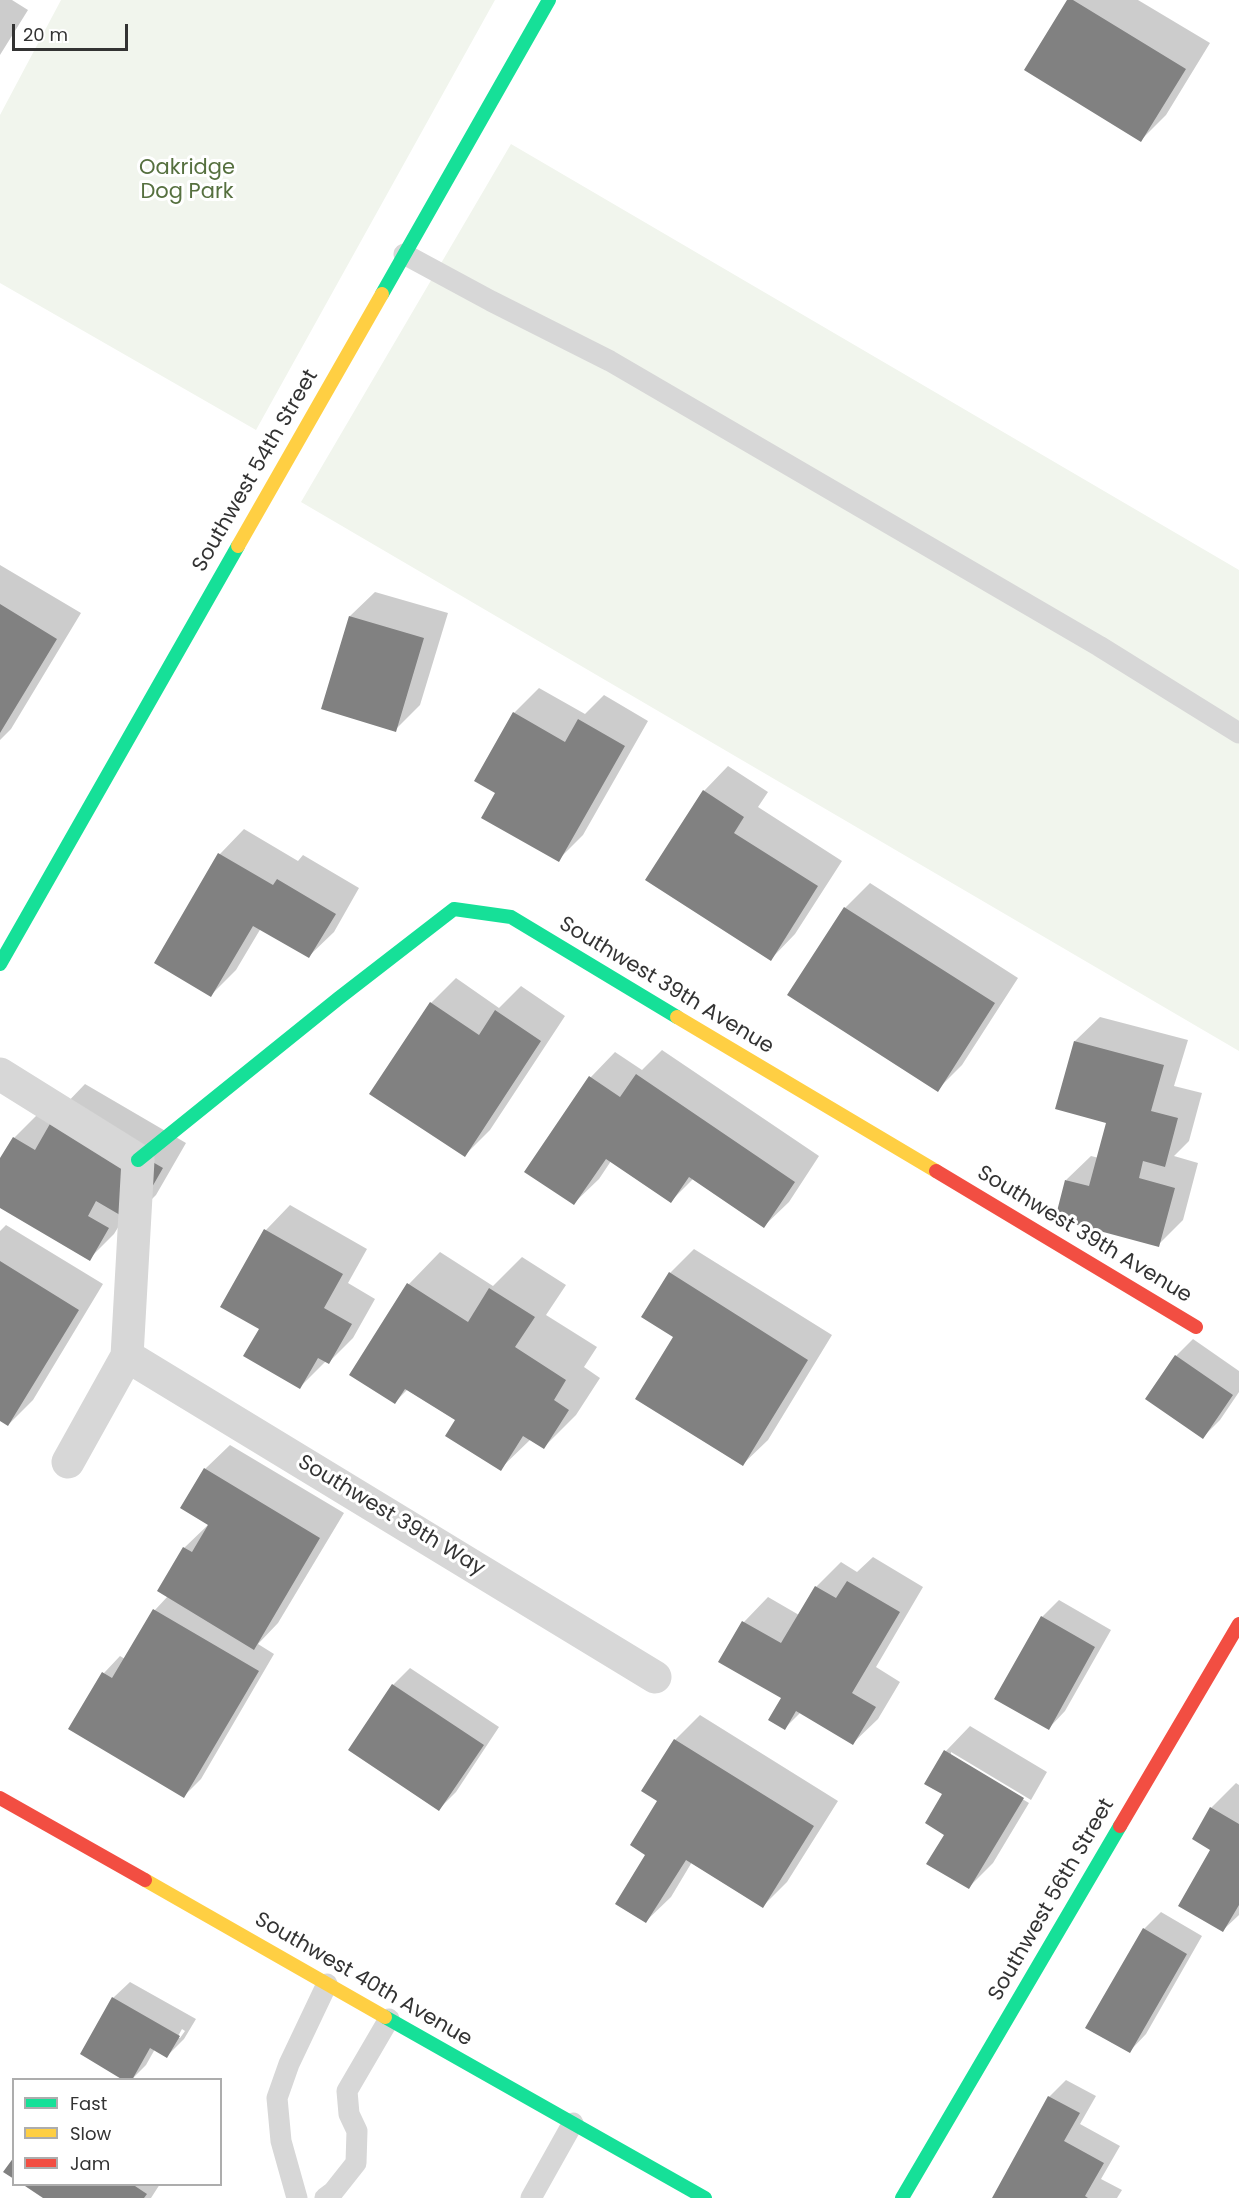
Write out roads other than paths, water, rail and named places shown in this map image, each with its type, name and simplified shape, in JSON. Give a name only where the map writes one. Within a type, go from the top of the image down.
[{"type":"street","name":"Southwest 54th Street","points":[[0,964],[549,0]]},
{"type":"street","name":"Southwest 39th Avenue","points":[[138,1160],[339,998],[454,909],[499,915],[511,917],[1196,1327]]},
{"type":"street","points":[[0,1074],[138,1160],[127,1356],[68,1462]]},
{"type":"street","name":"Southwest 39th Way","points":[[127,1356],[655,1677]]},
{"type":"street","name":"Southwest 56th Street","points":[[902,2198],[1239,1624]]},
{"type":"street","name":"Southwest 40th Avenue","points":[[0,1798],[705,2198]]},
{"type":"lane","points":[[404,254],[610,361],[1099,646],[1239,733]]},
{"type":"lane","points":[[297,2198],[281,2141],[277,2098],[289,2064],[327,1984]]},
{"type":"lane","points":[[325,2198],[333,2192],[356,2163],[357,2131],[349,2114],[347,2091],[389,2019]]},
{"type":"lane","points":[[531,2198],[573,2123]]},
{"type":"park label","name":"Oakridge Dog Park","points":[[187,181]]}]
